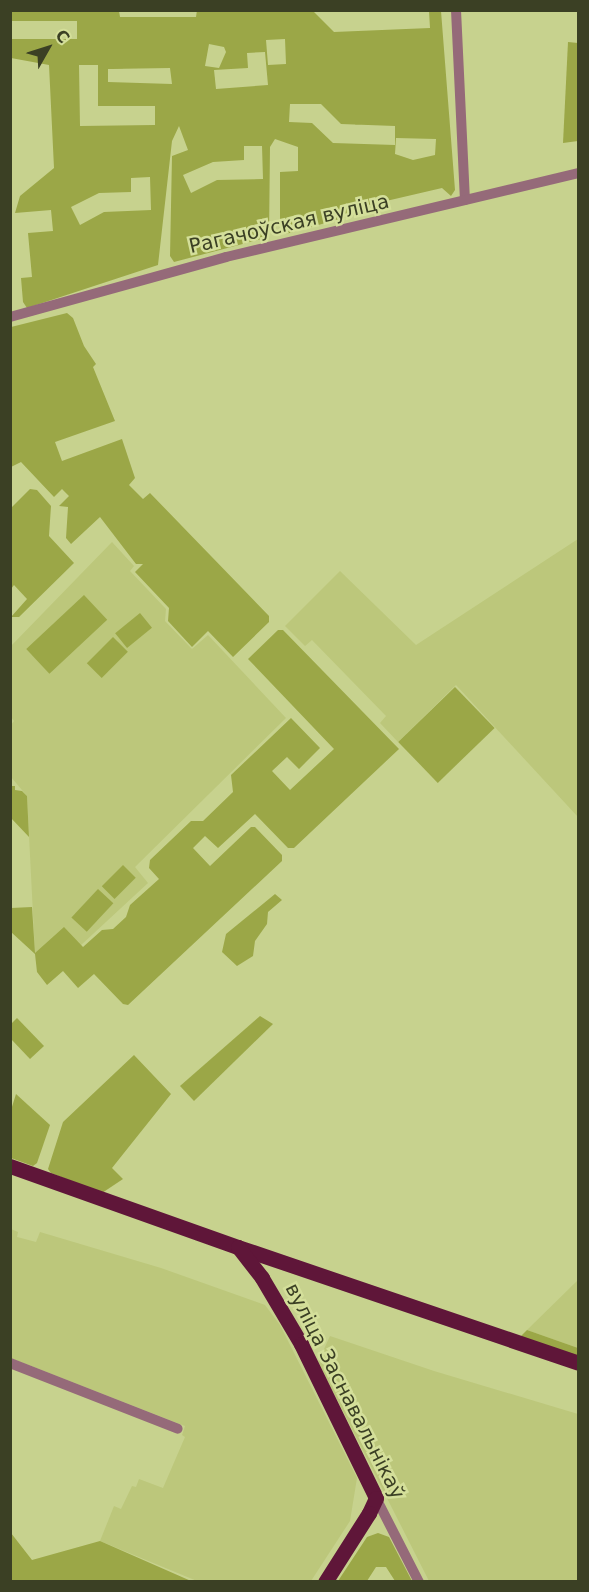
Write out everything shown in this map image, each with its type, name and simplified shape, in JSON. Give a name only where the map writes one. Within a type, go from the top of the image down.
[{"type":"main road","points":[[10,1166],[238,1248],[579,1363]]},
{"type":"main road","name":"вуліца Заснавальнікаў","points":[[238,1248],[262,1278],[296,1336],[376,1498]]},
{"type":"main road","points":[[325,1581],[369,1513],[376,1498]]},
{"type":"street","points":[[456,10],[465,200]]},
{"type":"street","name":"Рагачоўская вуліца","points":[[10,317],[236,254],[579,173]]},
{"type":"street","points":[[10,1363],[178,1429]]},
{"type":"street","name":"вуліца Заснавальнікаў","points":[[376,1498],[419,1581]]},
{"type":"shaded area","points":[[11,10],[119,11],[120,17],[196,17],[197,10],[312,10],[334,32],[430,28],[429,11],[441,11],[455,190],[451,196],[442,188],[369,205],[365,212],[286,234],[280,225],[280,172],[298,171],[298,147],[275,139],[270,147],[269,237],[174,262],[170,256],[172,156],[188,150],[179,126],[172,141],[158,265],[27,308],[23,302],[21,278],[32,277],[28,233],[53,231],[51,210],[15,213],[20,196],[54,168],[49,65],[11,58],[11,39],[77,39],[77,21],[11,21]],"holes":[[[285,39],[286,64],[268,65],[266,40]],[[209,44],[224,47],[226,52],[219,68],[205,66]],[[265,52],[268,85],[216,89],[214,70],[248,68],[247,53]],[[79,65],[98,65],[98,106],[155,106],[155,125],[80,126]],[[170,68],[172,84],[108,82],[108,69]],[[290,104],[321,104],[341,124],[395,126],[395,145],[333,143],[312,123],[289,122]],[[396,138],[436,139],[435,155],[413,160],[395,154]],[[244,146],[262,146],[263,179],[217,180],[191,193],[183,175],[213,162],[244,160]],[[150,177],[151,210],[104,212],[80,225],[71,207],[99,193],[131,192],[131,178]]]},
{"type":"shaded area","points":[[568,42],[578,43],[578,141],[563,143]]},
{"type":"shaded area","points":[[67,313],[73,318],[84,346],[96,364],[93,367],[115,421],[55,442],[62,461],[122,439],[135,478],[129,485],[143,499],[150,493],[269,616],[269,622],[233,657],[208,631],[192,647],[168,621],[169,608],[135,572],[143,564],[136,564],[100,517],[71,544],[66,538],[68,507],[59,506],[69,496],[62,489],[54,497],[21,462],[11,467],[11,327]]},
{"type":"shaded area","points":[[30,489],[37,490],[51,506],[49,536],[74,563],[19,617],[11,617],[27,599],[14,585],[11,589],[11,508]]},
{"type":"shaded area","points":[[578,539],[578,817],[456,685],[398,742],[380,723],[386,716],[312,640],[305,646],[285,626],[340,571],[416,645]]},
{"type":"shaded area","points":[[112,542],[134,566],[130,571],[166,609],[165,621],[192,649],[208,635],[286,718],[135,867],[148,883],[52,972],[35,954],[27,796],[11,777],[11,725],[14,721],[11,717],[11,646]]},
{"type":"shaded area","points":[[84,595],[107,620],[49,674],[26,649]]},
{"type":"shaded area","points":[[140,613],[152,628],[127,648],[115,633]]},
{"type":"shaded area","points":[[278,630],[283,630],[399,749],[294,848],[288,848],[255,814],[218,848],[205,836],[193,848],[210,866],[251,827],[255,827],[282,855],[282,861],[128,1005],[123,1004],[94,974],[78,988],[63,971],[47,985],[37,972],[35,954],[11,932],[11,908],[32,907],[35,953],[64,927],[83,947],[102,930],[113,929],[126,917],[130,905],[159,879],[149,868],[150,860],[191,821],[203,821],[233,792],[231,775],[291,718],[320,748],[299,769],[287,757],[272,771],[290,790],[334,749],[248,659]]},
{"type":"shaded area","points":[[113,637],[128,652],[102,678],[87,663]]},
{"type":"shaded area","points":[[455,687],[495,728],[438,783],[398,742]]},
{"type":"shaded area","points":[[11,786],[15,786],[15,790],[22,791],[27,796],[29,837],[11,818]]},
{"type":"shaded area","points":[[123,865],[136,878],[115,899],[102,886]]},
{"type":"shaded area","points":[[98,889],[113,903],[87,932],[71,918]]},
{"type":"shaded area","points":[[275,894],[282,900],[268,912],[267,924],[255,941],[253,956],[237,966],[222,952],[226,934]]},
{"type":"shaded area","points":[[260,1016],[273,1024],[194,1101],[180,1086]]},
{"type":"shaded area","points":[[17,1018],[44,1046],[30,1059],[11,1039],[11,1024]]},
{"type":"shaded area","points":[[134,1055],[171,1094],[112,1168],[123,1179],[102,1193],[51,1173],[48,1169],[63,1122]]},
{"type":"shaded area","points":[[16,1094],[50,1125],[37,1163],[33,1166],[11,1158],[11,1110]]},
{"type":"shaded area","points":[[11,1229],[18,1232],[17,1237],[36,1242],[40,1232],[161,1268],[265,1305],[280,1325],[357,1478],[350,1521],[311,1581],[197,1581],[100,1541],[114,1506],[121,1509],[132,1486],[136,1487],[139,1479],[163,1488],[185,1437],[182,1435],[185,1426],[11,1358]]},
{"type":"shaded area","points":[[578,1280],[578,1348],[527,1330]]},
{"type":"shaded area","points":[[527,1330],[578,1348],[578,1363],[516,1341]]},
{"type":"shaded area","points":[[330,1336],[434,1371],[578,1414],[578,1581],[429,1581],[318,1362]]},
{"type":"shaded area","points":[[11,1533],[32,1560],[100,1541],[191,1581],[11,1581]]},
{"type":"shaded area","points":[[378,1533],[389,1537],[412,1581],[395,1581],[386,1567],[376,1567],[367,1581],[338,1581],[367,1537]]}]
